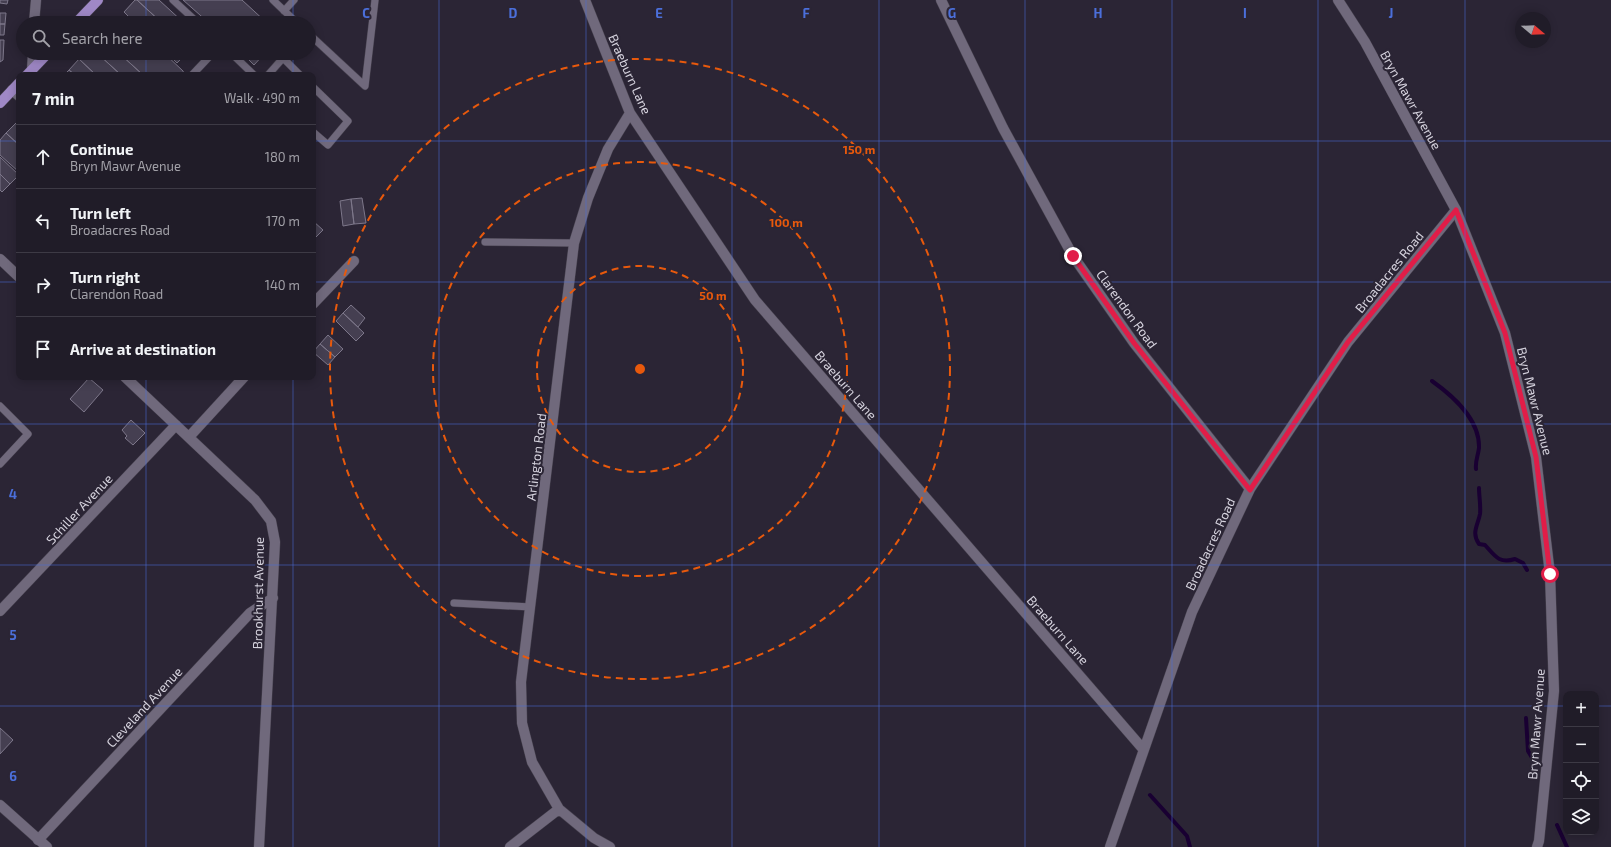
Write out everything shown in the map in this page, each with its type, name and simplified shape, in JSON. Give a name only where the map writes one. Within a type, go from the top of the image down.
[{"type":"main road","points":[[81,16],[92,2]]},
{"type":"main road","points":[[30,72],[41,60]]},
{"type":"main road","points":[[0,103],[16,91]]},
{"type":"street","points":[[35,16],[36,0]]},
{"type":"street","name":"Braeburn Lane","points":[[585,0],[630,113],[755,300],[1143,749]]},
{"type":"street","name":"Clarendon Road","points":[[941,0],[1003,128],[1073,256],[1134,343],[1250,490]]},
{"type":"street","name":"Bryn Mawr Avenue","points":[[1338,0],[1364,42],[1456,210],[1505,333],[1536,457],[1550,574],[1554,691],[1539,841],[1537,847]]},
{"type":"street","points":[[30,72],[32,60]]},
{"type":"street","name":"Arlington Road","points":[[559,809],[532,762],[522,723],[521,682],[574,244],[588,198],[608,149],[630,113]]},
{"type":"street","name":"Broadacres Road","points":[[1110,847],[1192,612],[1250,490],[1348,342],[1456,210]]},
{"type":"street","points":[[0,259],[16,274]]},
{"type":"street","points":[[316,301],[354,261]]},
{"type":"street","name":"Brookhurst Avenue","points":[[129,380],[255,500],[271,521],[275,542],[273,598],[259,847]]},
{"type":"street","points":[[189,437],[241,380]]},
{"type":"street","name":"Schiller Avenue","points":[[0,611],[176,425]]},
{"type":"street","name":"Cleveland Avenue","points":[[38,840],[250,613],[273,598]]},
{"type":"street","points":[[0,804],[46,847]]},
{"type":"street","points":[[510,847],[559,809],[594,838],[610,847]]},
{"type":"lane","points":[[173,0],[190,16]]},
{"type":"lane","points":[[273,0],[289,16]]},
{"type":"lane","points":[[284,11],[294,0]]},
{"type":"lane","points":[[316,40],[365,86],[375,0]]},
{"type":"lane","points":[[195,72],[206,60]]},
{"type":"lane","points":[[238,60],[251,72]]},
{"type":"lane","points":[[271,72],[281,60]]},
{"type":"lane","points":[[285,60],[297,72]]},
{"type":"lane","points":[[316,91],[348,121],[328,145],[316,135]]},
{"type":"lane","points":[[485,242],[574,244]]},
{"type":"lane","points":[[0,406],[28,434],[0,464]]},
{"type":"lane","points":[[454,603],[530,606]]},
{"type":"building","points":[[0,0],[8,0],[7,4],[0,3]]},
{"type":"building","points":[[135,0],[137,0],[154,16],[128,16],[124,12]]},
{"type":"building","points":[[137,0],[159,0],[176,16],[154,16]]},
{"type":"building","points":[[183,0],[242,0],[259,16],[201,16]]},
{"type":"building","points":[[0,13],[6,13],[5,24],[0,24]]},
{"type":"building","points":[[0,24],[5,24],[4,35],[0,35]]},
{"type":"building","points":[[0,40],[4,40],[3,60],[0,62]]},
{"type":"building","points":[[78,60],[80,60],[93,72],[71,72],[69,70]]},
{"type":"building","points":[[80,60],[105,60],[118,72],[93,72]]},
{"type":"building","points":[[105,60],[127,60],[140,72],[118,72]]},
{"type":"building","points":[[127,60],[171,60],[183,72],[140,72]]},
{"type":"building","points":[[249,60],[259,60],[254,65]]},
{"type":"building","points":[[16,123],[16,142],[6,133]]},
{"type":"building","points":[[6,133],[16,142],[16,169],[0,155],[0,140]]},
{"type":"building","points":[[0,157],[16,172],[16,178],[10,184],[0,174]]},
{"type":"building","points":[[0,174],[10,184],[2,192],[0,190]]},
{"type":"building","points":[[362,198],[366,223],[354,224],[351,199]]},
{"type":"building","points":[[351,199],[354,224],[343,226],[340,201]]},
{"type":"building","points":[[316,224],[323,230],[316,237]]},
{"type":"building","points":[[351,305],[365,318],[358,327],[343,313]]},
{"type":"building","points":[[343,313],[364,333],[356,341],[336,321]]},
{"type":"building","points":[[328,335],[343,349],[335,357],[320,344]]},
{"type":"building","points":[[320,344],[335,357],[328,365],[316,355],[316,349]]},
{"type":"building","points":[[87,380],[91,380],[103,390],[84,412],[70,399]]},
{"type":"building","points":[[131,420],[145,433],[133,445],[125,438],[127,436],[122,430]]},
{"type":"building","points":[[0,728],[13,740],[0,754]]},
{"type":"waterway","points":[[1432,381],[1464,409],[1475,427],[1479,448],[1476,469]]},
{"type":"waterway","points":[[1479,488],[1480,514],[1475,533],[1479,544],[1485,545],[1501,560],[1515,559],[1523,563],[1527,570]]},
{"type":"waterway","points":[[1526,718],[1528,751],[1534,761]]},
{"type":"waterway","points":[[1150,795],[1187,836],[1190,847]]},
{"type":"waterway","points":[[1557,825],[1567,847]]},
{"type":"route","points":[[1073,256],[1134,343],[1250,490],[1348,342],[1456,210],[1505,333],[1536,457],[1550,574]]}]
